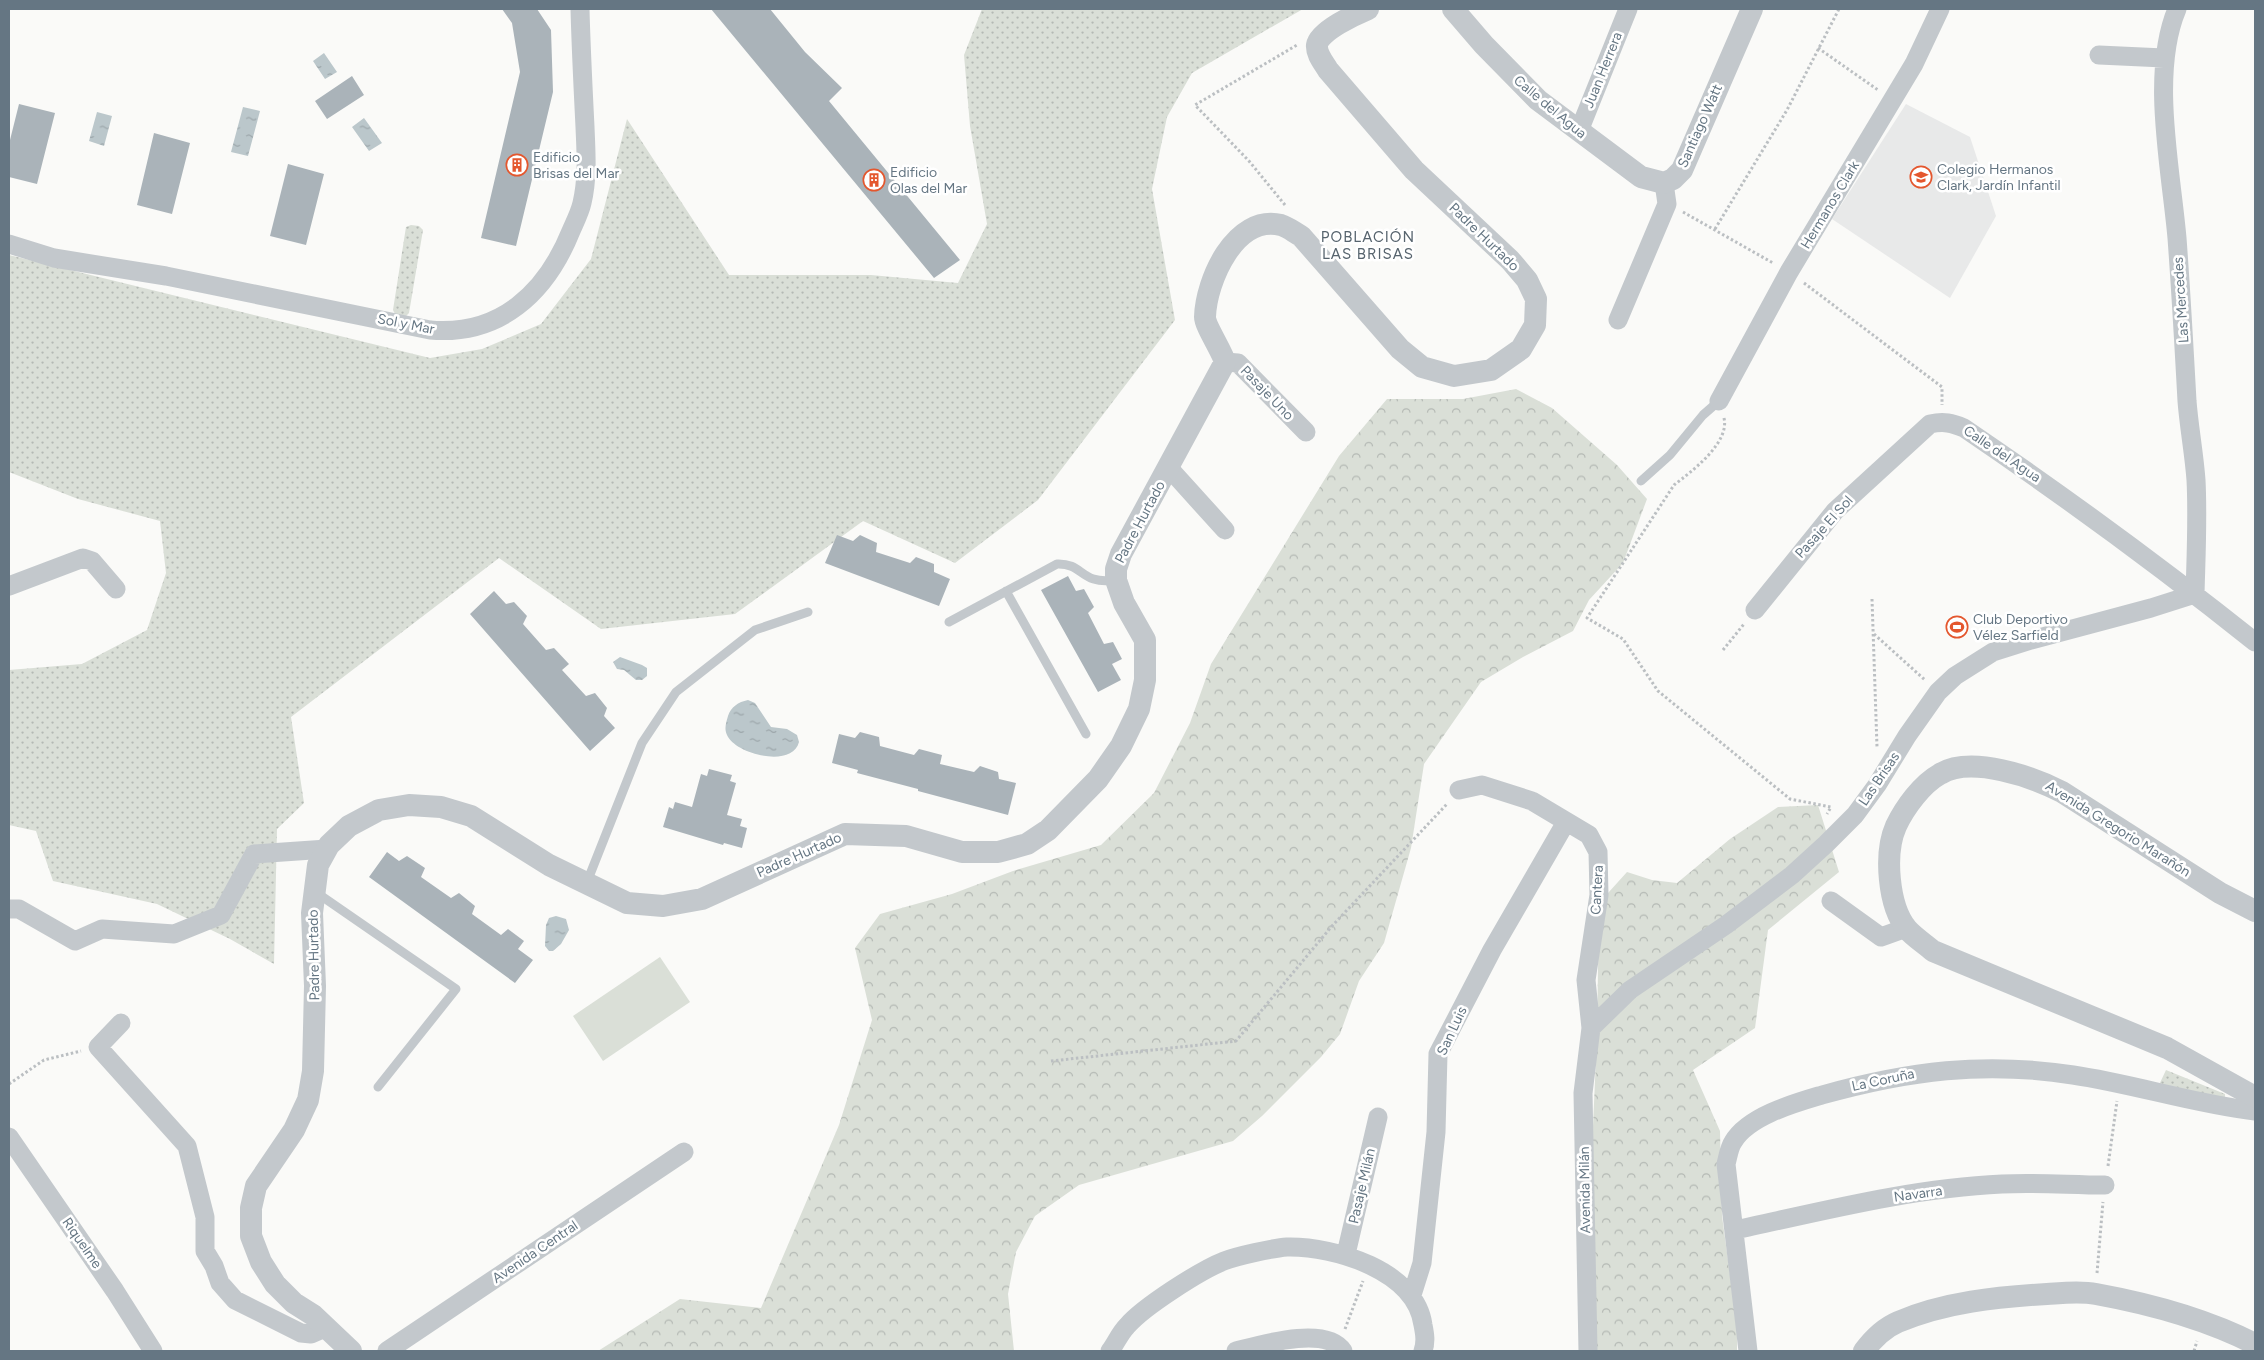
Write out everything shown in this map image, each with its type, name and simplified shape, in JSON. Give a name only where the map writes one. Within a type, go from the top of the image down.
[{"type":"street","name":"Sol y Mar","points":[[9,244],[54,258],[166,276],[430,330],[451,332],[489,323],[506,315],[540,286],[561,256],[582,203],[586,166],[580,9]]},
{"type":"street","points":[[1317,43],[1321,37],[1334,27],[1368,9]]},
{"type":"street","name":"Calle del Agua","points":[[1453,9],[1512,75],[1538,100],[1665,193]]},
{"type":"street","name":"Juan Herrera","points":[[1579,131],[1628,9]]},
{"type":"street","name":"Santiago Watt","points":[[1618,320],[1665,193],[1682,170],[1752,9]]},
{"type":"street","name":"Hermanos Clark","points":[[1719,401],[1789,272],[1914,64],[1940,9]]},
{"type":"street","name":"Las Mercedes","points":[[2177,9],[2171,24],[2164,58],[2166,127],[2173,184],[2184,316],[2189,419],[2196,480],[2195,594]]},
{"type":"street","name":"Padre Hurtado","points":[[1282,225],[1301,236],[1400,349],[1422,367],[1454,376],[1491,370],[1521,349],[1535,325],[1536,299],[1527,280],[1510,260],[1414,170],[1368,119],[1328,70],[1318,52],[1317,43]]},
{"type":"street","points":[[2099,55],[2164,58]]},
{"type":"street","points":[[1225,362],[1220,347],[1205,319],[1212,279],[1223,257],[1238,240],[1253,228],[1269,224],[1282,225]]},
{"type":"street","name":"Padre Hurtado","points":[[351,1351],[327,1327],[294,1303],[275,1284],[261,1262],[251,1236],[251,1208],[256,1186],[294,1130],[308,1100],[314,1071],[315,986],[312,913],[318,865],[327,849],[350,826],[379,810],[409,805],[441,807],[471,816],[549,865],[627,904],[663,906],[702,899],[845,834],[906,836],[962,852],[998,852],[1027,844],[1048,830],[1098,779],[1121,746],[1139,709],[1145,680],[1145,640],[1124,603],[1116,580],[1116,569],[1121,554],[1225,362]]},
{"type":"street","name":"Pasaje Uno","points":[[1225,362],[1238,363],[1306,432]]},
{"type":"street","name":"Calle del Agua","points":[[1941,421],[1951,422],[1964,428],[2044,482],[2195,594],[2255,642]]},
{"type":"street","name":"Pasaje El Sol","points":[[1755,610],[1835,511],[1930,424],[1941,421]]},
{"type":"street","points":[[1169,468],[1224,530]]},
{"type":"street","points":[[9,586],[83,558],[92,561],[116,589]]},
{"type":"street","name":"Las Brisas","points":[[1591,1028],[1630,990],[1726,925],[1792,875],[1855,815],[1878,785],[1907,736],[1938,692],[1955,676],[1993,652],[2195,594]]},
{"type":"street","name":"Avenida Gregorio Marañón","points":[[2255,911],[2220,894],[2062,792],[2035,778],[1994,768],[1960,768],[1941,773],[1919,793],[1896,827],[1889,866],[1892,900],[1906,928],[1933,951],[2167,1048],[2255,1097]]},
{"type":"street","name":"Cantera","points":[[1459,790],[1482,785],[1532,801],[1588,835],[1598,852],[1599,895],[1586,980],[1591,1028]]},
{"type":"street","name":"San Luis","points":[[1412,1295],[1422,1263],[1436,1132],[1438,1054],[1492,950],[1566,822]]},
{"type":"street","points":[[9,909],[19,909],[75,941],[102,929],[174,934],[221,915],[254,854],[327,849]]},
{"type":"street","points":[[1831,901],[1881,937],[1906,928]]},
{"type":"street","points":[[121,1023],[98,1047],[187,1146],[205,1217],[205,1250],[214,1266],[220,1283],[235,1300],[301,1333],[311,1334],[327,1327]]},
{"type":"street","name":"Avenida Milán","points":[[1588,1351],[1583,1093],[1591,1028]]},
{"type":"street","name":"La Coruña","points":[[1748,1351],[1737,1271],[1735,1230],[1726,1164],[1733,1142],[1752,1123],[1788,1104],[1845,1088],[1923,1071],[2000,1067],[2073,1075],[2223,1108],[2255,1111]]},
{"type":"street","name":"Pasaje Milán","points":[[1346,1254],[1378,1117]]},
{"type":"street","name":"Riquelme","points":[[9,1137],[115,1290],[153,1351]]},
{"type":"street","name":"Avenida Central","points":[[386,1351],[684,1152]]},
{"type":"street","name":"Navarra","points":[[1735,1230],[1920,1192],[2002,1184],[2105,1185]]},
{"type":"street","points":[[1110,1351],[1127,1325],[1165,1294],[1224,1261],[1286,1247],[1346,1254],[1369,1264],[1412,1295],[1422,1319],[1426,1343],[1423,1351]]},
{"type":"street","points":[[1864,1351],[1874,1339],[1897,1323],[1931,1311],[1973,1301],[2015,1296],[2095,1294],[2204,1322],[2255,1344]]},
{"type":"street","points":[[1236,1351],[1292,1338],[1316,1339],[1341,1348]]},
{"type":"lane","points":[[1641,481],[1670,455],[1703,415],[1719,401]]},
{"type":"lane","points":[[949,622],[1057,564],[1068,563],[1090,580],[1101,582],[1116,580]]},
{"type":"lane","points":[[1006,591],[1086,734]]},
{"type":"lane","points":[[586,884],[642,744],[676,692],[755,630],[808,612]]},
{"type":"lane","points":[[314,892],[456,989],[378,1087]]},
{"type":"path","points":[[1715,229],[1787,110],[1839,9]]},
{"type":"path","points":[[1282,225],[1287,207],[1249,161],[1195,105],[1294,46],[1317,43]]},
{"type":"path","points":[[1818,48],[1893,100]]},
{"type":"path","points":[[1665,193],[1715,229],[1789,272],[1942,387],[1941,421]]},
{"type":"path","points":[[1719,401],[1725,422],[1719,442],[1695,469],[1674,485],[1587,618],[1623,639],[1658,691],[1790,799],[1831,807],[1826,815]]},
{"type":"path","points":[[1872,599],[1878,785]]},
{"type":"path","points":[[1723,650],[1755,610]]},
{"type":"path","points":[[1874,634],[1938,692]]},
{"type":"path","points":[[1051,1061],[1236,1041],[1332,926],[1459,790]]},
{"type":"path","points":[[9,1084],[44,1060],[98,1047]]},
{"type":"path","points":[[2095,1294],[2105,1185],[2119,1084]]},
{"type":"path","points":[[1341,1348],[1369,1264]]},
{"type":"shaded area","name":"Colegio Hermanos Clark, Jardín Infantil","points":[[1906,104],[1970,137],[1996,216],[1950,298],[1832,219]]},
{"type":"green space","points":[[982,9],[1303,9],[1192,73],[1167,117],[1152,189],[1175,320],[1038,500],[955,563],[863,521],[735,614],[601,629],[499,558],[291,717],[304,803],[277,829],[274,964],[230,939],[157,904],[53,881],[36,831],[9,825],[9,670],[82,664],[147,630],[166,573],[160,521],[78,499],[9,472],[9,255],[430,358],[482,349],[541,324],[591,259],[627,119],[729,275],[871,275],[958,283],[987,224],[970,126],[964,55]]},
{"type":"green space","points":[[411,225],[419,226],[423,230],[409,313],[406,316],[395,314],[393,310],[406,227]]},
{"type":"green space","points":[[1516,389],[1552,408],[1617,465],[1647,499],[1623,563],[1589,600],[1573,631],[1523,657],[1481,682],[1424,764],[1411,848],[1384,943],[1359,981],[1340,1034],[1321,1057],[1262,1116],[1233,1141],[1079,1185],[1035,1216],[1016,1252],[1008,1294],[1014,1351],[598,1351],[680,1299],[761,1308],[839,1125],[872,1020],[855,948],[880,914],[952,894],[1013,871],[1101,845],[1154,793],[1190,723],[1211,664],[1339,456],[1387,399],[1463,399]]},
{"type":"green space","points":[[1818,805],[1839,872],[1768,930],[1755,1028],[1693,1070],[1720,1131],[1722,1216],[1737,1326],[1737,1351],[1594,1351],[1587,1260],[1597,1036],[1599,903],[1627,872],[1652,880],[1677,883],[1730,839],[1778,807]]},
{"type":"green space","points":[[660,957],[690,1002],[603,1061],[573,1016]]},
{"type":"green space","points":[[2166,1070],[2225,1094],[2225,1100],[2159,1085]]},
{"type":"water","points":[[324,53],[337,72],[325,79],[313,61]]},
{"type":"water","points":[[243,107],[260,111],[248,156],[231,152]]},
{"type":"water","points":[[97,112],[112,116],[104,146],[89,141]]},
{"type":"water","points":[[364,118],[382,143],[369,151],[352,127]]},
{"type":"water","points":[[620,657],[647,668],[647,676],[642,680],[636,680],[624,670],[617,669],[613,662]]},
{"type":"water","points":[[748,700],[755,703],[771,727],[787,729],[797,735],[799,742],[794,750],[786,755],[775,757],[763,756],[751,753],[732,742],[726,730],[728,716],[735,705]]},
{"type":"water","points":[[556,916],[566,919],[569,930],[561,944],[553,951],[549,951],[545,946],[546,925],[549,918]]},
{"type":"building","name":"Edificio Brisas del Mar","points":[[502,9],[537,9],[551,30],[553,92],[516,246],[481,238],[520,72],[512,23]]},
{"type":"building","name":"Edificio Olas del Mar","points":[[711,9],[770,9],[805,52],[842,88],[829,101],[960,260],[934,278]]},
{"type":"building","points":[[352,76],[364,95],[327,119],[315,101]]},
{"type":"building","points":[[19,104],[55,113],[37,184],[9,177],[9,144]]},
{"type":"building","points":[[154,133],[190,143],[172,214],[137,205]]},
{"type":"building","points":[[288,164],[324,174],[306,245],[270,236]]},
{"type":"building","points":[[837,535],[853,541],[860,535],[877,543],[876,552],[910,563],[916,557],[934,564],[934,572],[950,579],[939,606],[825,563]]},
{"type":"building","points":[[1068,576],[1076,591],[1084,589],[1094,607],[1088,613],[1104,644],[1113,642],[1122,659],[1112,664],[1121,680],[1098,692],[1041,590]]},
{"type":"building","points":[[494,591],[506,604],[514,602],[527,616],[523,624],[546,650],[554,648],[569,664],[562,670],[586,696],[595,693],[607,708],[604,716],[615,728],[590,751],[470,614]]},
{"type":"building","points":[[860,732],[879,737],[880,746],[914,755],[919,749],[942,755],[940,764],[974,772],[980,766],[998,772],[999,779],[1016,783],[1008,815],[857,773],[858,770],[832,763],[839,734],[855,738]]},
{"type":"building","points":[[709,769],[732,775],[730,781],[736,783],[727,815],[742,819],[740,826],[747,828],[742,848],[724,843],[723,845],[663,827],[669,807],[673,809],[675,802],[692,807],[701,774],[707,776]]},
{"type":"building","points":[[387,852],[399,861],[407,856],[425,868],[421,877],[451,898],[459,893],[475,906],[472,914],[501,935],[508,929],[524,941],[518,949],[533,960],[515,983],[369,877]]},
{"type":"place","name":"Edificio Brisas del Mar","points":[[517,165]]},
{"type":"place","name":"Colegio Hermanos Clark, Jardín Infantil","points":[[1921,177]]},
{"type":"place","name":"Edificio Olas del Mar","points":[[874,180]]},
{"type":"place","name":"Club Deportivo Vélez Sarfield","points":[[1957,627]]},
{"type":"district","name":"POBLACIÓN LAS BRISAS","points":[[1368,246]]}]
